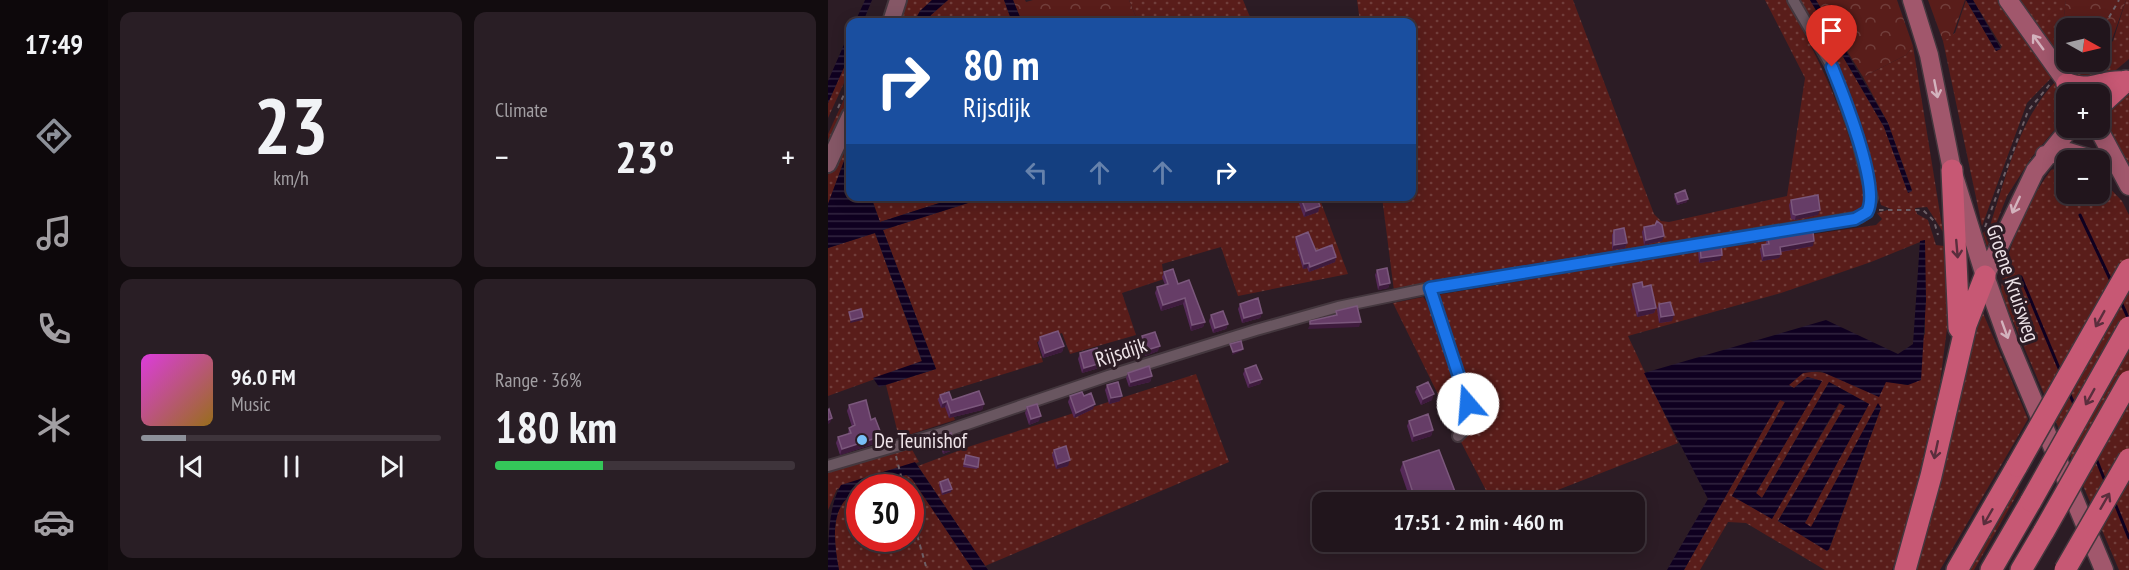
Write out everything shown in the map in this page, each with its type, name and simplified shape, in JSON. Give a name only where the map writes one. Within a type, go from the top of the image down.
[{"type":"highway","points":[[2102,84],[2111,80],[2127,80]]},
{"type":"highway","points":[[2110,96],[2127,80]]},
{"type":"highway","points":[[1952,170],[1963,235],[1960,351]]},
{"type":"highway","points":[[1958,570],[2129,269]]},
{"type":"highway","points":[[1905,570],[1931,476],[1960,351],[1975,299],[1985,276]]},
{"type":"highway","points":[[1991,570],[2129,327]]},
{"type":"highway","points":[[2021,570],[2129,381]]},
{"type":"highway","points":[[2065,570],[2129,459]]},
{"type":"main road","points":[[892,18],[898,0]]},
{"type":"main road","points":[[1912,0],[1923,32],[1952,170]]},
{"type":"main road","points":[[2008,0],[2068,84]]},
{"type":"main road","points":[[828,164],[844,113]]},
{"type":"main road","points":[[1985,276],[2021,196],[2045,155],[2061,138]]},
{"type":"main road","points":[[2103,138],[2129,186]]},
{"type":"main road","points":[[2045,155],[2056,154]]},
{"type":"main road","points":[[2110,173],[2129,192]]},
{"type":"main road","name":"Groene Kruisweg","points":[[1963,235],[1985,276],[2023,376],[2104,570]]},
{"type":"street","points":[[1793,0],[1832,67],[1846,104],[1867,176],[1872,198],[1870,207]]},
{"type":"street","name":"Rijsdijk","points":[[828,466],[941,433],[1108,376],[1338,307],[1430,288],[1855,219],[1864,215],[1870,207]]},
{"type":"street","points":[[1430,288],[1468,404],[1470,419],[1465,430],[1458,436]]},
{"type":"path","points":[[2109,18],[2119,0]]},
{"type":"path","points":[[1870,207],[1887,212],[1923,210],[1934,221],[1940,238],[1963,235],[1982,229],[1987,224],[2030,107],[2056,91]]},
{"type":"path","points":[[896,458],[901,474]]},
{"type":"path","points":[[922,552],[927,570]]},
{"type":"green space","points":[[903,0],[932,0],[916,18],[897,18]]},
{"type":"green space","points":[[948,0],[1004,0],[1011,18],[929,18]]},
{"type":"green space","points":[[1013,0],[1025,0],[1026,2],[1033,0],[1129,0],[1136,18],[1020,18]]},
{"type":"green space","points":[[1129,0],[1243,0],[1250,18],[1136,18]]},
{"type":"green space","points":[[1357,0],[1573,0],[1654,214],[1661,221],[1669,222],[1787,196],[1805,78],[1765,0],[1786,0],[1834,96],[1862,179],[1864,201],[1855,214],[1394,291],[1383,201],[1416,201],[1416,18],[1359,18]]},
{"type":"green space","points":[[1800,0],[1810,0],[1884,127],[1908,192],[1912,190],[1888,123],[1863,77],[1906,55],[1913,46],[1943,232],[1927,207],[1915,208],[1917,214],[1928,220],[1936,245],[1944,246],[1948,321],[1940,383],[1907,527],[1892,570],[1825,570],[1746,523],[1728,522],[1700,570],[1684,570],[1780,400],[1785,402],[1732,496],[1772,518],[1840,403],[1845,406],[1778,521],[1829,550],[1881,408],[1811,527],[1804,524],[1869,404],[1829,382],[1762,498],[1756,493],[1822,381],[1808,377],[1794,388],[1788,385],[1803,373],[1821,372],[1908,385],[1925,333],[1925,240],[1871,262],[1781,293],[1628,336],[1678,443],[1553,492],[1487,492],[1461,442],[1475,426],[1475,404],[1437,295],[1685,253],[1876,225],[1882,219],[1877,213],[1891,209],[1881,205],[1859,123],[1840,73]]},
{"type":"green space","points":[[1816,0],[1897,0],[1913,46],[1906,55],[1863,77]]},
{"type":"green space","points":[[1928,0],[1965,0],[1952,37],[1943,41]]},
{"type":"green space","points":[[1966,0],[1996,51],[2002,47],[1973,0],[2000,0],[2054,75],[2027,103],[1982,226],[1943,41],[1955,33]]},
{"type":"green space","points":[[2016,0],[2066,0],[2064,18],[2056,18],[2056,56]]},
{"type":"green space","points":[[2066,0],[2126,0],[2110,45],[2110,18],[2064,18]]},
{"type":"green space","points":[[2126,0],[2129,0],[2129,59],[2110,75],[2075,78],[2073,72],[2110,72],[2110,43],[2113,41]]},
{"type":"green space","points":[[846,63],[846,79],[828,118],[828,103]]},
{"type":"green space","points":[[2057,80],[2060,84],[2056,84],[2056,128],[2031,158],[2007,196],[1987,247],[1983,233],[1990,226],[2008,168],[2024,129],[2044,95]]},
{"type":"green space","points":[[2129,90],[2129,163],[2110,134],[2110,105]]},
{"type":"green space","points":[[846,95],[846,107],[828,146],[828,134]]},
{"type":"green space","points":[[846,137],[846,156],[828,204],[828,175]]},
{"type":"green space","points":[[2056,168],[2056,204],[2110,204],[2110,188],[2122,201],[2129,215],[2129,570],[2119,570],[2001,293],[2011,246],[2034,196],[2051,170]]},
{"type":"green space","points":[[873,201],[946,201],[880,222]]},
{"type":"green space","points":[[974,201],[1321,201],[1348,274],[1238,296],[1221,247],[1162,264],[1164,279],[1122,293],[1136,335],[1070,354],[1062,333],[1037,342],[1043,362],[945,392],[955,420],[899,438],[886,385],[936,369],[883,230]]},
{"type":"green space","points":[[875,233],[922,362],[828,396],[828,248]]},
{"type":"green space","points":[[1423,297],[1432,309],[1467,416],[1457,433],[1393,303]]},
{"type":"green space","points":[[1979,312],[1983,313],[2028,419],[1940,570],[1913,570]]},
{"type":"green space","points":[[1196,374],[1229,462],[985,566],[918,466],[971,446]]},
{"type":"green space","points":[[910,446],[919,462],[883,474],[846,474],[846,486],[837,489],[828,510],[828,471]]},
{"type":"green space","points":[[2016,484],[2019,491],[1974,570],[1966,570]]},
{"type":"green space","points":[[924,496],[973,570],[839,570],[835,536],[842,504],[846,499],[846,552],[924,552]]},
{"type":"shaded area","points":[[865,0],[872,0],[865,18],[857,18]]},
{"type":"shaded area","points":[[932,0],[948,0],[929,18],[916,18]]},
{"type":"shaded area","points":[[1004,0],[1013,0],[1020,18],[1011,18]]},
{"type":"shaded area","points":[[1810,0],[1816,0],[1888,123],[1912,191],[1908,193],[1884,127]]},
{"type":"shaded area","points":[[1966,0],[1973,0],[2001,49],[1996,51]]},
{"type":"shaded area","points":[[846,40],[846,63],[828,103],[828,81]]},
{"type":"shaded area","points":[[846,156],[846,201],[872,201],[880,222],[946,201],[974,201],[883,230],[936,369],[879,387],[873,378],[922,361],[875,233],[828,248],[828,204]]},
{"type":"shaded area","points":[[1925,240],[1926,300],[1921,380],[1908,385],[1886,382],[1879,397],[1820,371],[1803,373],[1789,385],[1794,388],[1807,377],[1822,381],[1756,493],[1762,498],[1829,382],[1869,404],[1805,523],[1811,527],[1878,403],[1881,408],[1829,549],[1827,551],[1778,521],[1845,406],[1839,403],[1772,519],[1732,496],[1785,402],[1780,400],[1684,570],[1667,570],[1708,499],[1644,373],[1826,320],[1898,354],[1913,344],[1920,241]]},
{"type":"shaded area","points":[[915,462],[923,474],[876,474]]},
{"type":"shaded area","points":[[924,475],[988,570],[973,570],[924,497]]},
{"type":"shaded area","points":[[846,483],[846,499],[842,504],[836,524],[839,570],[828,570],[831,514],[841,485]]},
{"type":"building","points":[[1685,190],[1688,199],[1678,202],[1675,194]]},
{"type":"building","points":[[1818,195],[1820,210],[1793,214],[1791,200]]},
{"type":"building","points":[[1302,201],[1318,201],[1320,206],[1306,211]]},
{"type":"building","points":[[1657,221],[1662,225],[1664,236],[1646,240],[1644,227],[1655,225]]},
{"type":"building","points":[[1624,228],[1627,243],[1614,245],[1614,230]]},
{"type":"building","points":[[1308,232],[1316,251],[1332,245],[1336,257],[1310,267],[1309,263],[1304,264],[1296,237]]},
{"type":"building","points":[[1813,232],[1814,241],[1780,247],[1781,254],[1764,256],[1762,245],[1769,244],[1767,236]]},
{"type":"building","points":[[1721,242],[1722,255],[1701,258],[1700,246]]},
{"type":"building","points":[[1387,268],[1390,283],[1380,285],[1377,270]]},
{"type":"building","points":[[1173,269],[1178,284],[1189,280],[1205,322],[1192,325],[1185,298],[1163,305],[1157,287],[1168,284],[1164,272]]},
{"type":"building","points":[[1642,282],[1643,287],[1651,285],[1656,308],[1639,311],[1633,284]]},
{"type":"building","points":[[1258,298],[1262,313],[1244,318],[1240,304]]},
{"type":"building","points":[[1670,302],[1674,315],[1661,317],[1659,304]]},
{"type":"building","points":[[1357,306],[1361,322],[1310,324],[1310,321],[1337,315],[1336,311]]},
{"type":"building","points":[[861,309],[863,317],[851,320],[849,312]]},
{"type":"building","points":[[1223,311],[1228,324],[1215,328],[1211,315]]},
{"type":"building","points":[[1058,331],[1064,346],[1045,353],[1040,337]]},
{"type":"building","points":[[1155,332],[1160,346],[1147,350],[1142,336]]},
{"type":"building","points":[[1241,341],[1243,349],[1233,352],[1230,344]]},
{"type":"building","points":[[1097,348],[1098,352],[1104,350],[1107,357],[1100,359],[1101,363],[1084,368],[1080,353]]},
{"type":"building","points":[[1256,365],[1262,379],[1250,383],[1245,369]]},
{"type":"building","points":[[1149,366],[1152,376],[1131,382],[1128,373]]},
{"type":"building","points":[[1118,382],[1122,396],[1111,398],[1107,385]]},
{"type":"building","points":[[1428,382],[1434,394],[1423,399],[1417,387]]},
{"type":"building","points":[[979,391],[984,404],[951,413],[947,401],[943,403],[940,395],[949,392],[952,400]]},
{"type":"building","points":[[1082,392],[1084,396],[1091,393],[1095,404],[1076,413],[1070,396]]},
{"type":"building","points":[[866,400],[871,420],[875,418],[882,436],[842,449],[838,437],[851,433],[849,428],[855,425],[849,405]]},
{"type":"building","points":[[1037,404],[1041,416],[1031,419],[1027,407]]},
{"type":"building","points":[[828,410],[832,418],[828,420]]},
{"type":"building","points":[[1428,414],[1433,430],[1414,436],[1409,421]]},
{"type":"building","points":[[951,433],[955,445],[945,448],[941,436]]},
{"type":"building","points":[[1066,446],[1070,460],[1058,464],[1054,450]]},
{"type":"building","points":[[1439,450],[1455,492],[1413,492],[1403,462]]},
{"type":"building","points":[[966,455],[979,458],[978,467],[964,464]]},
{"type":"building","points":[[948,479],[952,489],[943,492],[940,482]]},
{"type":"waterway","points":[[2080,215],[2112,283]]},
{"type":"waterway","points":[[2021,277],[2061,373]]},
{"type":"waterway","points":[[2121,302],[2129,320]]},
{"type":"waterway","points":[[2069,393],[2075,406]]},
{"type":"waterway","points":[[2095,456],[2105,481]]},
{"type":"waterway","points":[[2114,501],[2129,538]]},
{"type":"place","name":"De Teunishof","points":[[862,440]]},
{"type":"route","points":[[1468,404],[1430,288],[1855,219],[1864,215],[1870,207],[1872,198],[1857,138],[1832,67]]}]
